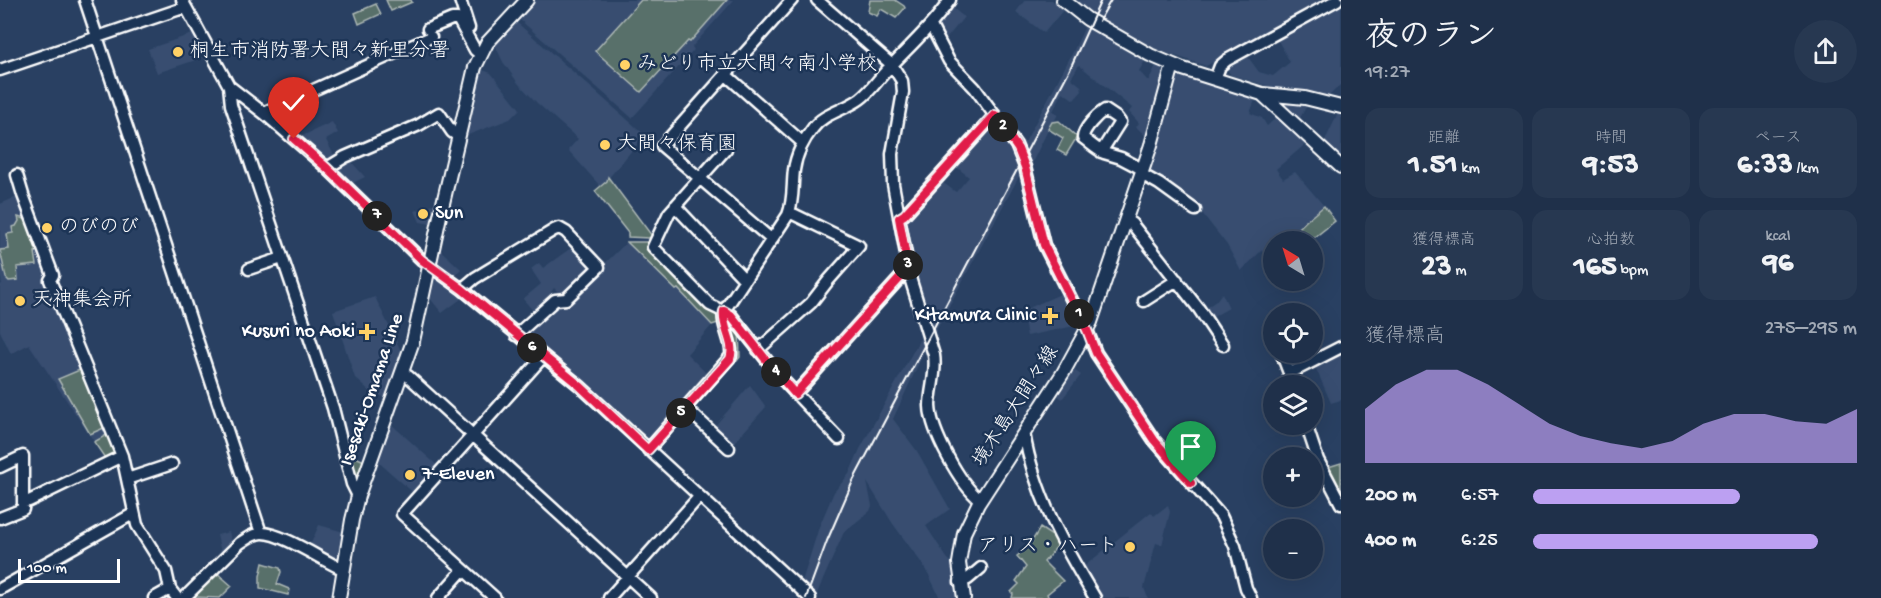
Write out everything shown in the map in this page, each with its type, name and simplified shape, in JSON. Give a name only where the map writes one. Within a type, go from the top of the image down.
[{"type":"main road","name":"Isesaki-Omama Line","points":[[339,598],[358,496],[417,327],[473,74],[480,54],[495,33],[527,0]]},
{"type":"main road","points":[[1063,0],[1091,22],[1150,55],[1173,65],[1262,94],[1305,98],[1341,107]]},
{"type":"main road","name":"境木島大間々線","points":[[964,598],[960,582],[959,555],[964,533],[980,500],[1068,364],[1087,330],[1142,172],[1164,104],[1173,65]]},
{"type":"main road","points":[[1262,94],[1341,167]]},
{"type":"street","points":[[85,0],[261,533]]},
{"type":"street","points":[[460,0],[471,43]]},
{"type":"street","points":[[771,240],[662,146],[792,0]]},
{"type":"street","points":[[818,0],[892,65],[901,77],[903,86],[892,154],[893,184],[909,273],[936,367],[930,407],[950,461],[970,491],[980,500]]},
{"type":"street","points":[[648,450],[731,356],[724,311],[789,212],[793,197],[794,168],[803,143],[817,123],[858,101],[931,26],[950,0]]},
{"type":"street","points":[[1215,79],[1220,66],[1227,60],[1337,0]]},
{"type":"street","points":[[0,70],[98,38],[184,4],[229,87],[231,105],[333,408],[352,484],[358,496]]},
{"type":"street","points":[[266,114],[269,110],[456,19],[475,50],[480,54]]},
{"type":"street","points":[[931,26],[949,61],[975,88],[1018,149],[1025,167],[1044,245],[1099,359],[1154,440],[1221,516],[1235,546],[1246,588],[1251,598]]},
{"type":"street","points":[[725,74],[803,143]]},
{"type":"street","points":[[229,87],[266,114],[327,168],[429,265],[462,289],[580,386],[803,596]]},
{"type":"street","points":[[327,168],[345,157],[419,125],[439,113],[452,132],[458,136]]},
{"type":"street","points":[[899,218],[995,115]]},
{"type":"street","points":[[726,149],[669,213],[654,248],[710,305],[731,315],[795,394],[839,439]]},
{"type":"street","points":[[1101,152],[1121,158],[1195,210]]},
{"type":"street","points":[[17,175],[53,275],[50,280],[60,307],[73,333],[122,456],[134,516],[141,533],[166,571],[173,594],[154,598]]},
{"type":"street","points":[[675,206],[744,279]]},
{"type":"street","points":[[759,350],[811,303],[859,246],[789,212]]},
{"type":"street","points":[[1126,220],[1132,224],[1177,280],[1223,345]]},
{"type":"street","points":[[462,289],[475,278],[554,230],[559,228],[564,231],[599,267],[566,299],[556,298],[516,335]]},
{"type":"street","points":[[249,269],[282,258]]},
{"type":"street","points":[[795,394],[900,278],[909,273]]},
{"type":"street","points":[[1144,302],[1177,280]]},
{"type":"street","points":[[1286,363],[1290,374],[1341,347]]},
{"type":"street","points":[[495,598],[402,514],[543,357]]},
{"type":"street","points":[[402,374],[408,376],[474,435],[651,598]]},
{"type":"street","points":[[686,408],[729,448]]},
{"type":"street","points":[[1024,433],[1042,496],[1066,551],[1095,598]]},
{"type":"street","points":[[1310,435],[1318,460],[1341,504]]},
{"type":"street","points":[[0,467],[22,456],[23,509],[0,518]]},
{"type":"street","points":[[22,502],[29,501],[122,456]]},
{"type":"street","points":[[127,479],[172,464]]},
{"type":"street","points":[[609,598],[699,497]]},
{"type":"street","points":[[0,589],[131,515],[134,516]]},
{"type":"street","points":[[184,598],[240,543],[250,536],[261,533],[280,537],[344,568]]},
{"type":"street","points":[[960,582],[968,579],[981,568]]},
{"type":"street","points":[[438,598],[463,570]]},
{"type":"shaded area","name":"みどり市立大間々南小学校","points":[[535,0],[734,0],[692,47],[694,50],[632,118],[517,17]]},
{"type":"shaded area","points":[[1025,0],[1052,0],[1064,9],[1044,33],[1016,12]]},
{"type":"shaded area","points":[[1076,0],[1323,0],[1206,66],[1143,45],[1087,13]]},
{"type":"shaded area","points":[[948,4],[964,17],[943,43],[935,23]]},
{"type":"shaded area","points":[[1341,4],[1341,84],[1327,98],[1281,90],[1231,75],[1228,71],[1230,64],[1241,57],[1243,60],[1248,57],[1259,72],[1273,76],[1290,62],[1276,37]]},
{"type":"shaded area","points":[[514,20],[645,135],[601,187],[568,150],[578,139],[537,103],[518,83],[503,62],[494,43]]},
{"type":"shaded area","points":[[1086,24],[1146,59],[1139,71],[1147,80],[1156,65],[1160,67],[1163,73],[1147,137],[1136,127],[1139,123],[1129,112],[1132,108],[1079,65],[1071,78],[1081,86],[1082,91],[1074,100],[1063,92],[1053,111],[1058,114],[1029,169],[1015,137],[1025,142]]},
{"type":"shaded area","name":"桐生市消防署大間々新里分署","points":[[195,33],[208,56],[157,73],[148,49]]},
{"type":"shaded area","points":[[480,69],[491,73],[520,109],[510,119],[468,135],[465,139],[464,136]]},
{"type":"shaded area","points":[[1181,75],[1255,100],[1250,113],[1262,118],[1267,126],[1278,116],[1307,143],[1276,169],[1283,179],[1295,172],[1324,206],[1296,231],[1263,231],[1263,251],[1241,271],[1227,245],[1202,213],[1146,173],[1175,78]]},
{"type":"shaded area","points":[[1281,100],[1308,103],[1298,122],[1279,104]]},
{"type":"shaded area","points":[[1341,111],[1341,159],[1339,160],[1323,145]]},
{"type":"shaded area","points":[[991,121],[1010,139],[1023,169],[934,334],[914,277],[903,220],[939,180],[956,192],[969,177],[954,165]]},
{"type":"shaded area","points":[[332,122],[338,133],[326,140],[336,159],[327,162],[300,137]]},
{"type":"shaded area","points":[[348,158],[365,177],[351,184],[333,167]]},
{"type":"shaded area","points":[[19,196],[48,278],[119,455],[107,461],[29,344],[11,354],[0,331],[0,285],[2,284],[0,204]]},
{"type":"shaded area","points":[[438,202],[432,224],[420,222],[415,211]]},
{"type":"shaded area","points":[[627,242],[675,290],[678,289],[712,325],[687,354],[711,378],[651,442],[646,443],[521,333],[556,301],[564,303]]},
{"type":"shaded area","points":[[575,245],[594,265],[562,296],[554,288],[551,292],[553,297],[534,312],[523,299],[541,284],[531,269],[539,263],[543,268]]},
{"type":"shaded area","points":[[437,247],[461,269],[452,278],[434,264]]},
{"type":"shaded area","points":[[432,272],[465,296],[442,313],[428,296]]},
{"type":"shaded area","name":"Kitamura Clinic","points":[[1065,292],[1079,325],[1027,336],[1022,311]]},
{"type":"shaded area","points":[[1222,293],[1229,308],[1209,319],[1203,310],[1216,301]]},
{"type":"shaded area","points":[[375,297],[402,353],[387,398],[372,393],[355,378],[333,311]]},
{"type":"shaded area","points":[[922,335],[926,348],[893,419],[917,451],[950,509],[926,526],[954,565],[955,582],[960,598],[940,598],[926,569],[893,524],[867,482],[872,506],[870,511],[844,532],[815,598],[801,585],[819,527],[834,492],[849,474],[860,449]]},
{"type":"shaded area","points":[[1341,350],[1341,400],[1331,403],[1323,385],[1323,375],[1319,375],[1314,364],[1323,363],[1323,359]]},
{"type":"shaded area","points":[[1071,368],[1081,375],[1062,399],[1055,393]]},
{"type":"shaded area","points":[[750,385],[766,407],[731,446],[713,428]]},
{"type":"shaded area","points":[[390,423],[440,468],[416,495],[376,460]]},
{"type":"shaded area","points":[[1168,505],[1170,512],[1162,545],[1156,543],[1144,588],[1148,598],[1099,598],[1081,569],[1151,512],[1154,516]]},
{"type":"shaded area","points":[[319,525],[344,532],[338,564],[308,550]]},
{"type":"shaded area","points":[[229,532],[233,546],[222,557],[217,535]]},
{"type":"green space","points":[[386,0],[411,0],[412,2],[391,11]]},
{"type":"green space","points":[[641,0],[727,0],[641,92],[595,51]]},
{"type":"green space","points":[[870,0],[895,0],[905,8],[896,18],[881,9],[877,16],[868,12]]},
{"type":"green space","points":[[376,4],[381,14],[359,24],[355,13]]},
{"type":"green space","points":[[1059,121],[1077,137],[1066,155],[1057,150],[1063,138],[1048,129],[1052,122]]},
{"type":"green space","points":[[608,177],[652,236],[649,238],[628,237],[628,233],[595,191],[607,181]]},
{"type":"green space","points":[[1324,206],[1335,221],[1322,231],[1296,231]]},
{"type":"green space","points":[[18,217],[28,220],[39,250],[35,252],[37,265],[17,267],[18,280],[9,281],[6,278],[0,250],[9,249],[7,234],[13,233],[12,227],[16,226],[19,221]]},
{"type":"green space","points":[[654,239],[653,241],[715,310],[718,323],[712,325],[678,289],[676,290],[627,242],[646,242]]},
{"type":"green space","points":[[729,315],[739,329],[740,357],[737,361],[734,361]]},
{"type":"green space","points":[[82,369],[106,427],[90,434],[58,379]]},
{"type":"green space","points":[[110,433],[119,455],[107,461],[94,442]]},
{"type":"green space","points":[[347,453],[364,461],[356,486]]},
{"type":"green space","points":[[1341,463],[1341,500],[1325,468]]},
{"type":"green space","points":[[1040,528],[1057,539],[1059,544],[1044,562],[1063,581],[1047,594],[1046,598],[1012,598],[1011,592],[1019,584],[1016,581],[1026,567],[1017,556],[1029,546]]},
{"type":"green space","points":[[263,563],[280,568],[277,584],[289,589],[288,595],[260,588]]},
{"type":"green space","points":[[216,572],[232,586],[220,598],[191,597],[201,590]]},
{"type":"railway","points":[[806,598],[853,481],[1069,71],[1101,0]]},
{"type":"railway","points":[[1099,21],[1111,0]]},
{"type":"place","name":"桐生市消防署大間々新里分署","points":[[178,52]]},
{"type":"place","name":"みどり市立大間々南小学校","points":[[625,65]]},
{"type":"place","name":"大間々保育園","points":[[605,145]]},
{"type":"place","name":"Sun","points":[[423,214]]},
{"type":"place","name":"のびのび","points":[[47,228]]},
{"type":"place","name":"天神集会所","points":[[20,301]]},
{"type":"place","name":"Kitamura Clinic","points":[[1050,316]]},
{"type":"place","name":"Kusuri no Aoki","points":[[367,332]]},
{"type":"place","name":"7-Eleven","points":[[410,475]]},
{"type":"place","name":"アリス・ハート","points":[[1130,547]]},
{"type":"route","points":[[294,139],[422,260],[462,289],[580,386],[648,450],[730,359],[732,351],[724,322],[724,311],[731,315],[744,330],[795,394],[900,278],[909,273],[899,218],[995,115],[1018,149],[1025,167],[1044,245],[1087,330],[1096,353],[1154,440],[1191,483]]}]
